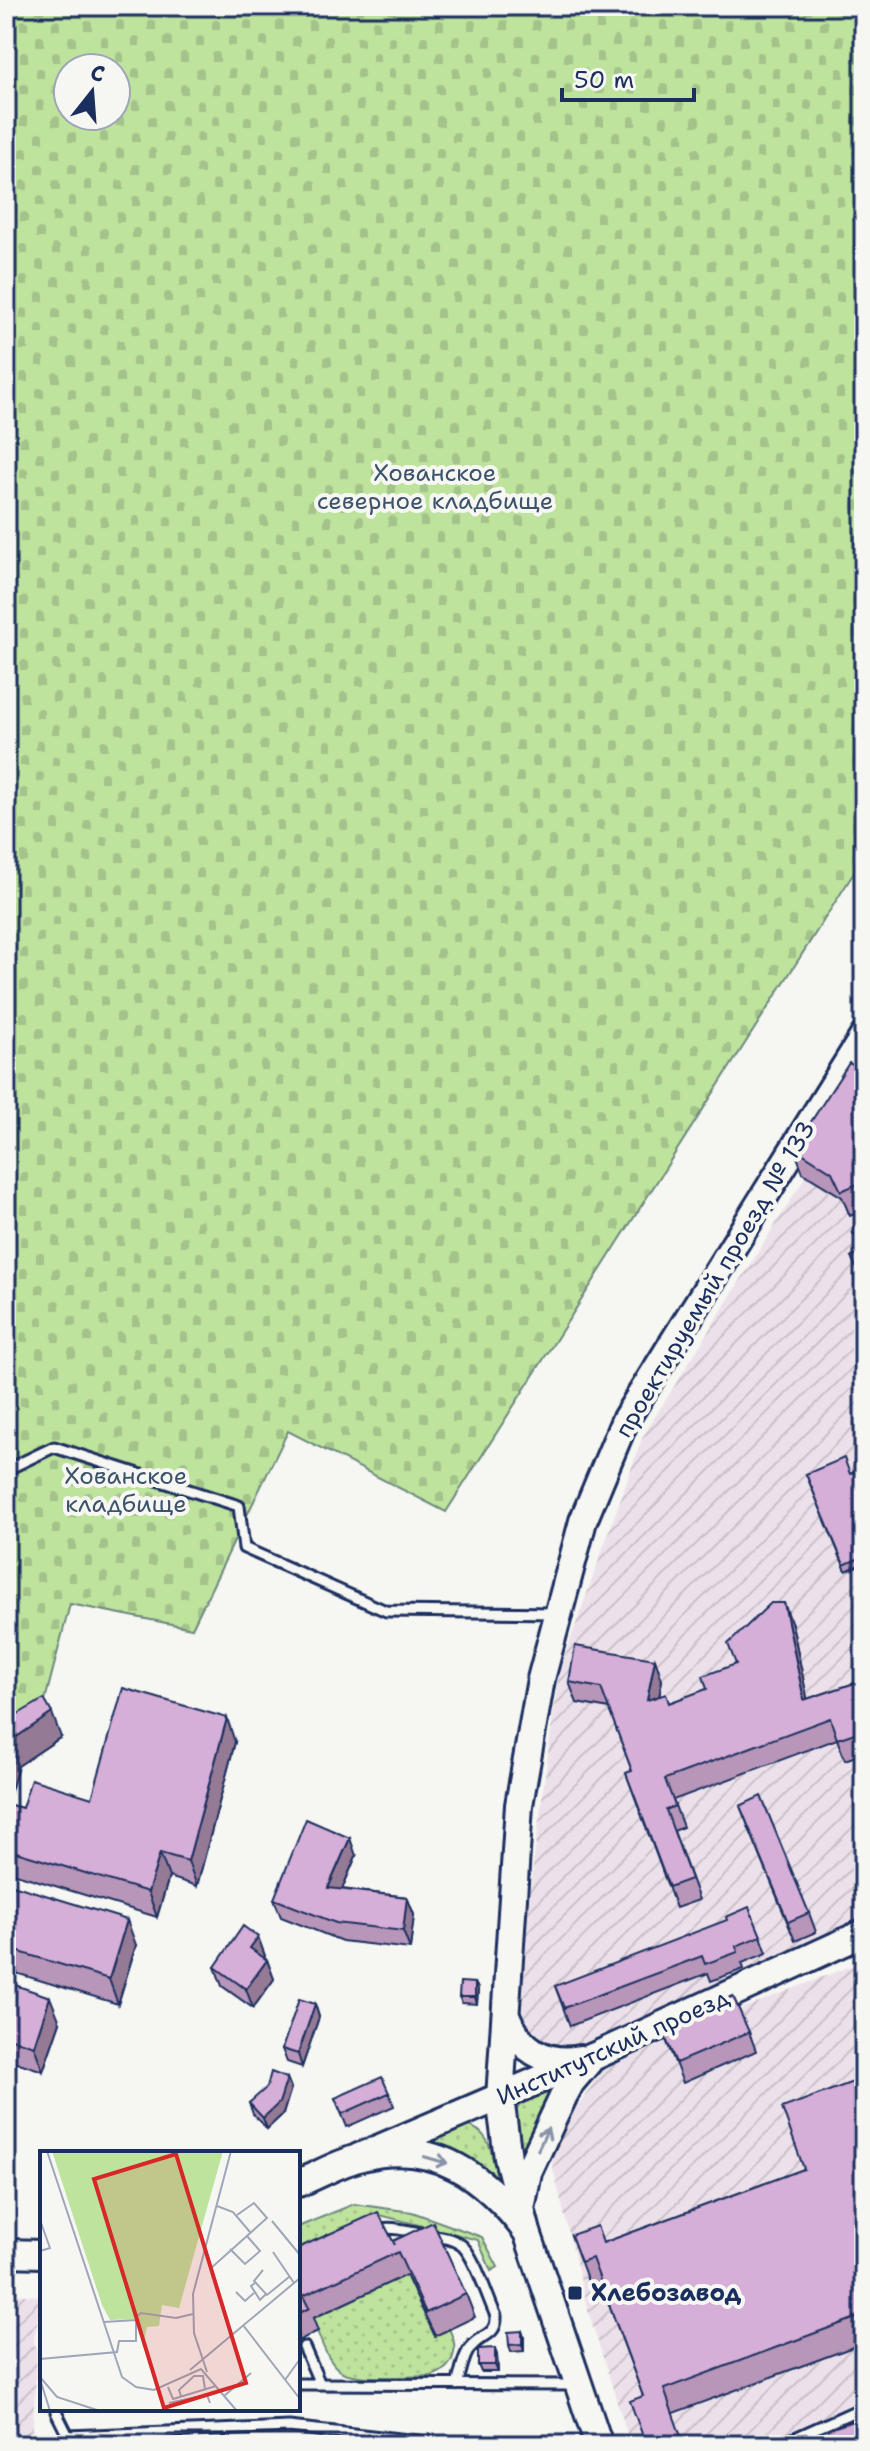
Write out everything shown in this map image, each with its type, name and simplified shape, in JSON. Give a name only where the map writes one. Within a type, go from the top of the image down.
[{"type":"street","name":"проектируемый проезд № 133","points":[[599,2445],[524,2222],[508,2158],[500,2098],[519,1805],[541,1679],[583,1521],[625,1420],[864,1036]]},
{"type":"street","name":"Институтский проезд","points":[[300,2182],[500,2098],[864,1933]]},
{"type":"street","points":[[506,2015],[512,2030],[526,2048],[549,2059],[567,2062],[595,2056]]},
{"type":"street","points":[[524,2222],[528,2172],[564,2095],[577,2074],[595,2056]]},
{"type":"street","points":[[359,2157],[385,2152],[409,2153],[457,2167],[479,2179],[524,2222]]},
{"type":"street","points":[[6,2253],[40,2254]]},
{"type":"lane","points":[[6,1470],[54,1447],[239,1506],[244,1548],[386,1611],[559,1613]]},
{"type":"lane","points":[[359,2237],[386,2227],[404,2229],[449,2239],[461,2244],[468,2253],[496,2316],[496,2323],[490,2335],[471,2347],[457,2385]]},
{"type":"lane","points":[[304,2347],[320,2384]]},
{"type":"lane","points":[[300,2384],[577,2385]]},
{"type":"lane","points":[[779,2445],[864,2407]]},
{"type":"lane","points":[[56,2412],[68,2436],[289,2427],[455,2445]]},
{"type":"shaded area","points":[[864,1083],[864,1927],[590,2048],[539,2048],[517,2022],[526,1918],[559,1672],[643,1436]]},
{"type":"shaded area","points":[[864,1961],[864,2445],[631,2445],[588,2311],[552,2164],[554,2145],[562,2132],[560,2130],[567,2118],[570,2119],[568,2116],[576,2102],[580,2104],[600,2071],[736,2011]]},
{"type":"shaded area","points":[[6,2294],[40,2296],[34,2340],[37,2354],[32,2442],[6,2445]]},
{"type":"green space","name":"Хованское северное кладбище","points":[[6,6],[864,6],[864,857],[446,1512],[288,1431],[192,1628],[70,1604],[42,1712],[6,1735]]},
{"type":"green space","points":[[564,2082],[523,2157],[515,2125],[518,2107],[534,2095]]},
{"type":"green space","points":[[466,2125],[486,2138],[498,2177],[494,2178],[426,2146],[425,2141]]},
{"type":"green space","points":[[354,2204],[412,2212],[482,2237],[498,2267],[491,2271],[478,2240],[380,2215],[300,2249],[300,2226]]},
{"type":"green space","points":[[406,2275],[434,2335],[449,2329],[454,2344],[450,2363],[431,2376],[368,2377],[338,2369],[326,2352],[312,2319]]},
{"type":"building","points":[[849,1063],[864,1070],[864,1177],[858,1184],[841,1191],[832,1172],[794,1148]]},
{"type":"building","points":[[864,1251],[864,1282],[851,1257]]},
{"type":"building","points":[[844,1458],[850,1474],[864,1468],[864,1556],[844,1565],[806,1474]]},
{"type":"building","points":[[771,1603],[784,1603],[804,1700],[864,1680],[864,1730],[837,1739],[830,1718],[665,1779],[675,1806],[666,1810],[691,1879],[669,1887],[626,1773],[632,1771],[601,1688],[569,1682],[575,1646],[655,1659],[647,1700],[666,1694],[669,1703],[707,1689],[703,1676],[736,1664],[728,1644]]},
{"type":"building","points":[[123,1688],[227,1718],[188,1861],[160,1853],[148,1892],[6,1849],[6,1804],[22,1808],[31,1779],[92,1798]]},
{"type":"building","points":[[44,1699],[52,1713],[9,1742],[6,1754],[6,1721]]},
{"type":"building","points":[[761,1796],[809,1913],[788,1922],[740,1806]]},
{"type":"building","points":[[306,1819],[350,1838],[328,1888],[407,1897],[403,1931],[336,1923],[274,1899]]},
{"type":"building","points":[[864,1861],[864,1889],[853,1866]]},
{"type":"building","points":[[6,1883],[127,1920],[109,1979],[6,1948]]},
{"type":"building","points":[[749,1907],[761,1936],[736,1946],[738,1952],[705,1964],[702,1956],[564,2008],[555,1986],[727,1920],[726,1917]]},
{"type":"building","points":[[243,1926],[258,1937],[250,1948],[267,1960],[246,1989],[215,1967]]},
{"type":"building","points":[[6,1982],[50,1997],[34,2046],[6,2037]]},
{"type":"building","points":[[460,1982],[475,1983],[475,1997],[459,1997]]},
{"type":"building","points":[[733,1996],[749,2032],[676,2063],[661,2027]]},
{"type":"building","points":[[299,1999],[315,2004],[298,2054],[282,2049]]},
{"type":"building","points":[[271,2072],[287,2078],[279,2103],[263,2118],[249,2103],[267,2087]]},
{"type":"building","points":[[382,2077],[389,2093],[342,2114],[335,2098]]},
{"type":"building","points":[[864,2078],[864,2315],[664,2389],[684,2445],[637,2445],[645,2442],[630,2401],[643,2396],[592,2258],[581,2262],[571,2235],[597,2226],[603,2243],[804,2169],[782,2108]]},
{"type":"building","points":[[378,2212],[395,2245],[393,2241],[433,2222],[466,2294],[426,2313],[398,2252],[303,2296],[309,2308],[300,2313],[300,2247]]},
{"type":"building","points":[[522,2331],[522,2344],[509,2345],[508,2332]]},
{"type":"building","points":[[495,2348],[495,2365],[478,2365],[478,2349]]},
{"type":"building","points":[[864,2417],[864,2445],[822,2445],[818,2433]]},
{"type":"building","points":[[806,2434],[810,2445],[778,2445]]},
{"type":"place","name":"Хлебозавод","points":[[575,2293]]},
{"type":"park label","name":"Хованское кладбище","points":[[126,1490]]}]
